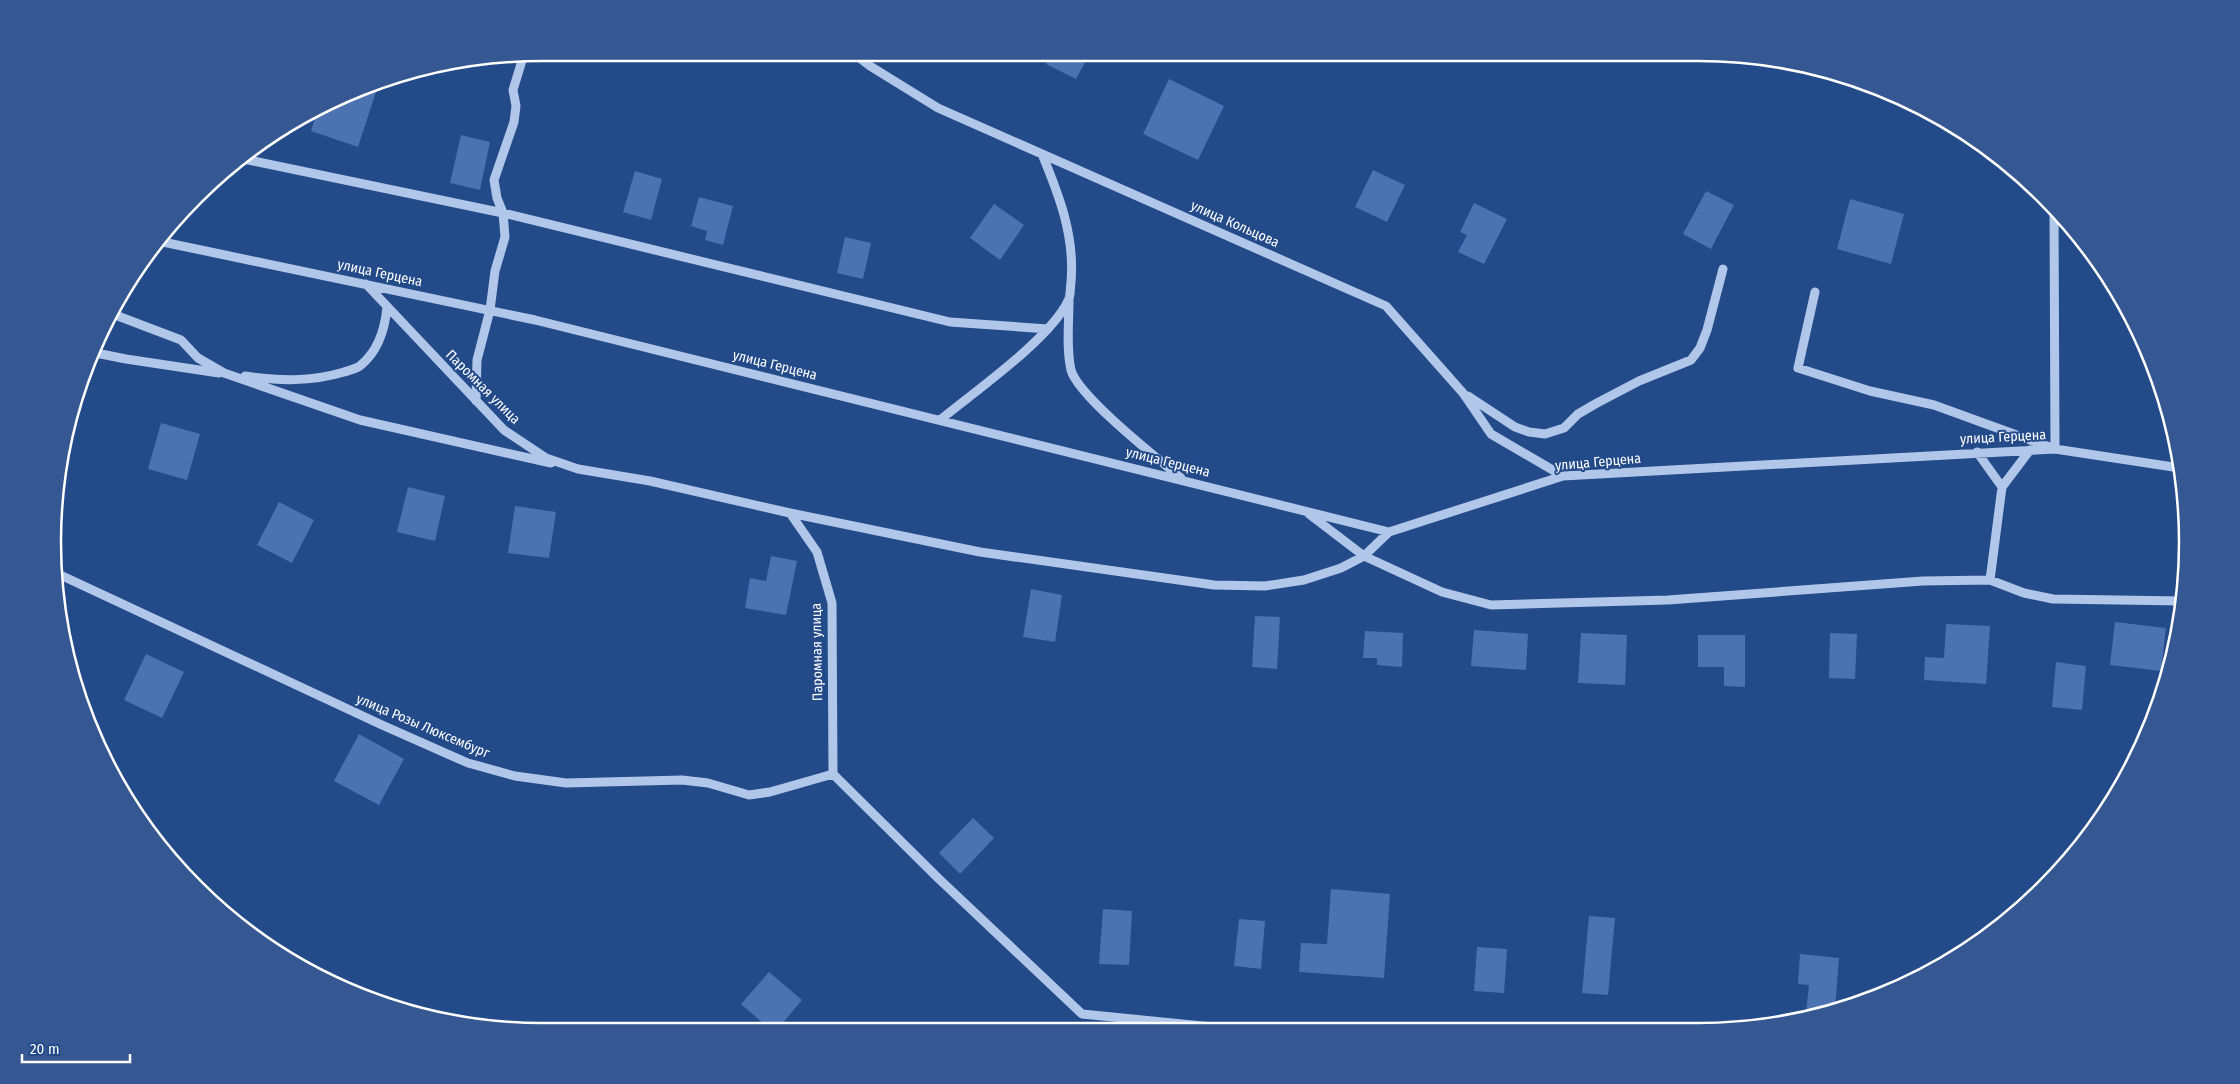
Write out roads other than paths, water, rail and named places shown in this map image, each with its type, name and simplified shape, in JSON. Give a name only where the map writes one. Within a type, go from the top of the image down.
[{"type":"street","name":"улица Кольцова","points":[[864,61],[938,108],[1386,306],[1463,393],[1490,434],[1563,476]]},
{"type":"street","points":[[476,401],[476,360],[490,310],[495,271],[505,237],[503,213],[497,198],[494,180],[514,122],[516,106],[513,90],[522,62]]},
{"type":"street","points":[[1042,154],[1059,195],[1068,224],[1072,266],[1069,300],[1071,372],[1088,397],[1183,480]]},
{"type":"street","points":[[250,160],[503,213],[950,322],[1048,329]]},
{"type":"street","points":[[1815,292],[1798,368],[1870,391],[1934,405],[2056,449],[2054,220]]},
{"type":"street","name":"улица Герцена","points":[[166,243],[490,310],[1389,532],[1563,476],[2056,449],[2173,467]]},
{"type":"street","points":[[1463,393],[1515,427],[1544,434],[1564,428],[1578,414],[1597,403],[1639,381],[1691,360],[1700,348],[1707,330],[1723,270]]},
{"type":"street","name":"Паромная улица","points":[[366,284],[504,430],[546,458],[578,469],[650,481],[790,513],[817,552],[832,603],[832,774]]},
{"type":"street","points":[[940,420],[1048,329],[1069,300]]},
{"type":"street","points":[[100,354],[224,374],[303,380],[334,374],[360,366],[375,349],[385,328],[387,307]]},
{"type":"street","points":[[118,316],[181,340],[198,358],[224,374],[360,420],[578,469]]},
{"type":"street","points":[[1990,580],[2002,487],[2030,450]]},
{"type":"street","points":[[1977,452],[2002,487]]},
{"type":"street","points":[[1304,510],[1364,556],[1442,592],[1491,605],[1668,600],[1923,581],[1990,580],[2024,593],[2053,599],[2175,601]]},
{"type":"street","points":[[790,513],[980,552],[1214,585],[1265,586],[1304,580],[1341,568],[1364,556],[1389,532]]},
{"type":"street","name":"улица Розы Люксембург","points":[[62,576],[382,725],[468,763],[515,776],[566,782],[682,780],[708,783],[749,795],[770,792],[832,774]]},
{"type":"street","points":[[832,774],[938,878],[1082,1014],[1173,1023]]}]
